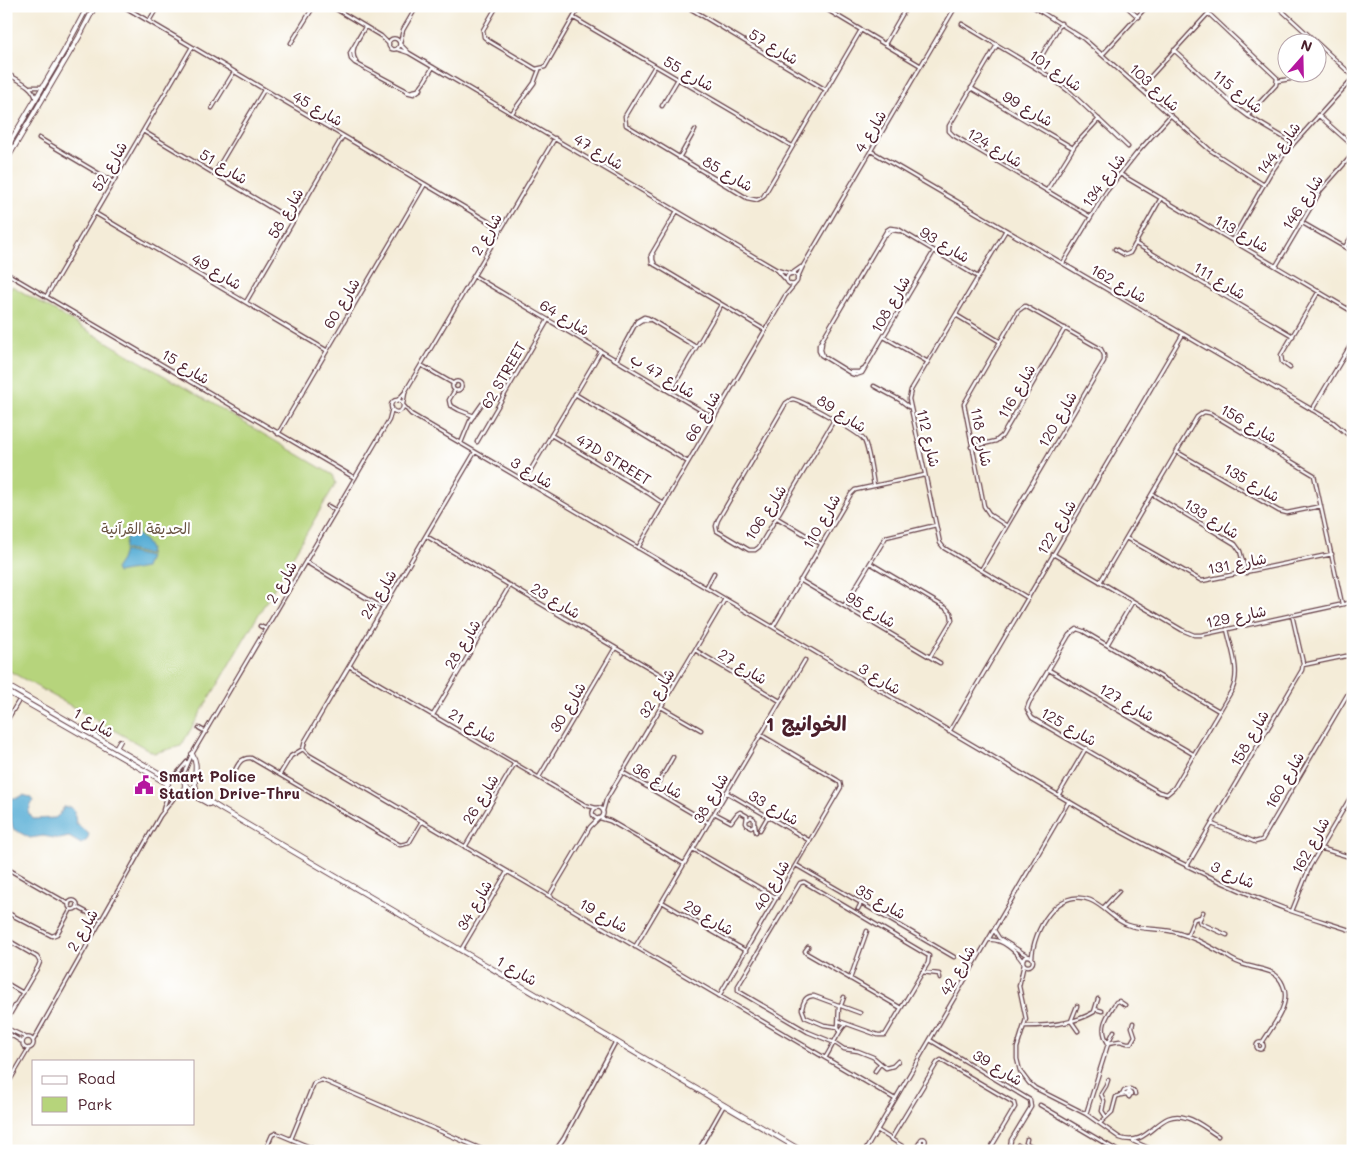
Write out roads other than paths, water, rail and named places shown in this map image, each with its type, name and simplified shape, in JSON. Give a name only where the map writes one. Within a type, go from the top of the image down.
[{"type":"street","points":[[89,6],[86,16],[89,19]]},
{"type":"street","points":[[6,149],[89,6]]},
{"type":"street","points":[[6,161],[95,6]]},
{"type":"street","name":"شارع 45","points":[[123,6],[501,229]]},
{"type":"street","points":[[149,21],[158,6]]},
{"type":"street","points":[[291,43],[314,6]]},
{"type":"street","points":[[330,6],[380,36],[389,44],[391,49],[397,49],[403,30],[417,6]]},
{"type":"street","points":[[497,6],[483,30],[484,37],[488,42],[539,70]]},
{"type":"street","points":[[512,113],[534,83],[539,70],[545,67],[580,6]]},
{"type":"street","name":"شارع 57","points":[[686,6],[826,90]]},
{"type":"street","points":[[821,6],[921,66]]},
{"type":"street","name":"شارع 4","points":[[798,279],[802,266],[956,6]]},
{"type":"street","name":"شارع 103","points":[[1032,6],[1061,23],[1103,54],[1214,154],[1264,185]]},
{"type":"street","points":[[1126,6],[1138,17]]},
{"type":"street","points":[[1103,54],[1147,6]]},
{"type":"street","points":[[1140,88],[1215,6]]},
{"type":"street","points":[[1277,6],[1353,77]]},
{"type":"street","points":[[885,44],[906,7]]},
{"type":"street","points":[[1208,14],[1276,76]]},
{"type":"street","name":"شارع 55","points":[[574,18],[793,147]]},
{"type":"street","points":[[73,46],[82,26],[80,22]]},
{"type":"street","points":[[1035,68],[1061,23]]},
{"type":"street","name":"شارع 101","points":[[962,24],[1035,68],[1064,88],[1128,146]]},
{"type":"street","points":[[365,27],[352,52],[353,57],[361,65],[397,86],[413,92],[419,89],[433,67]]},
{"type":"street","points":[[389,44],[403,30]]},
{"type":"street","name":"شارع 85","points":[[655,66],[625,116],[625,122],[630,128],[679,158],[747,198],[757,200],[763,197],[861,30]]},
{"type":"street","points":[[380,36],[398,39],[400,43]]},
{"type":"street","name":"شارع 47","points":[[400,43],[409,53]]},
{"type":"street","name":"شارع 124","points":[[997,45],[949,126],[951,134],[1090,217]]},
{"type":"street","name":"شارع 52","points":[[46,297],[192,47]]},
{"type":"street","name":"شارع 47","points":[[397,49],[409,53],[777,270],[791,274]]},
{"type":"street","name":"شارع 115","points":[[1174,50],[1236,107],[1293,143]]},
{"type":"street","points":[[212,108],[234,72]]},
{"type":"street","points":[[6,73],[30,87],[43,87]]},
{"type":"street","name":"شارع 144","points":[[1232,240],[1277,163],[1353,77]]},
{"type":"street","points":[[662,106],[678,79]]},
{"type":"street","points":[[1248,116],[1277,82]]},
{"type":"street","points":[[30,87],[36,99]]},
{"type":"street","name":"شارع 99","points":[[971,88],[1073,148]]},
{"type":"street","points":[[214,174],[264,90]]},
{"type":"street","points":[[1318,115],[1353,146]]},
{"type":"street","name":"شارع 134","points":[[1063,263],[1090,217],[1120,174],[1170,116]]},
{"type":"street","points":[[1047,191],[1073,148],[1099,119]]},
{"type":"street","points":[[679,158],[695,130]]},
{"type":"street","name":"شارع 51","points":[[143,131],[294,221]]},
{"type":"street","name":"شارع 58","points":[[246,302],[343,136]]},
{"type":"street","points":[[39,138],[113,182]]},
{"type":"street","name":"شارع 2","points":[[396,401],[405,392],[555,138]]},
{"type":"street","name":"شارع 162","points":[[871,151],[1312,410],[1341,428],[1353,439]]},
{"type":"street","name":"شارع 146","points":[[1276,266],[1301,222],[1327,183],[1353,154]]},
{"type":"street","name":"شارع 113","points":[[1120,174],[1353,312]]},
{"type":"street","name":"شارع 60","points":[[278,434],[425,184]]},
{"type":"street","points":[[1115,249],[1124,255],[1129,254],[1161,198]]},
{"type":"street","points":[[677,211],[650,257],[650,261],[765,330]]},
{"type":"street","name":"شارع 49","points":[[95,213],[327,350]]},
{"type":"street","points":[[1301,222],[1353,252]]},
{"type":"street","name":"شارع 93","points":[[884,236],[890,228],[896,228],[978,277]]},
{"type":"street","name":"شارع 112","points":[[1006,230],[909,395],[910,408],[942,546],[1028,598]]},
{"type":"street","points":[[1345,247],[1353,234]]},
{"type":"street","name":"شارع 108","points":[[884,236],[818,349],[824,357],[849,372],[858,375],[863,372],[934,251]]},
{"type":"street","name":"شارع 111","points":[[1136,244],[1292,336]]},
{"type":"street","name":"شارع 4","points":[[791,274],[802,266]]},
{"type":"street","name":"شارع 47","points":[[777,270],[787,281]]},
{"type":"street","name":"شارع 15","points":[[6,273],[355,478]]},
{"type":"street","points":[[795,275],[798,279],[795,284],[790,284],[787,281],[787,276],[795,275]]},
{"type":"street","name":"شارع 64","points":[[474,276],[601,351],[524,481]]},
{"type":"street","name":"شارع 66","points":[[785,296],[787,281]]},
{"type":"street","name":"شارع 66","points":[[638,548],[785,296],[795,284]]},
{"type":"street","points":[[1290,368],[1282,362],[1281,358],[1319,291]]},
{"type":"street","points":[[670,392],[721,305]]},
{"type":"street","name":"شارع 118","points":[[1007,526],[985,510],[964,404],[1019,308],[1025,306],[1030,308]]},
{"type":"street","name":"شارع 120","points":[[981,570],[1104,361],[1104,354],[1101,349],[1030,308]]},
{"type":"street","points":[[956,315],[1000,341]]},
{"type":"street","points":[[616,360],[637,320],[646,317],[696,347]]},
{"type":"street","name":"62 STREET","points":[[477,442],[548,320]]},
{"type":"street","name":"شارع 116","points":[[971,447],[996,441],[1002,436],[1065,328]]},
{"type":"street","name":"شارع 122","points":[[949,732],[1183,334]]},
{"type":"street","points":[[883,336],[928,362]]},
{"type":"street","points":[[1312,410],[1353,341]]},
{"type":"street","name":"شارع 47 ب","points":[[601,351],[714,418]]},
{"type":"street","points":[[421,365],[454,384]]},
{"type":"street","points":[[454,384],[457,381],[462,385],[459,390],[455,390],[449,400],[450,405],[474,416]]},
{"type":"street","points":[[454,384],[452,388],[455,390]]},
{"type":"street","points":[[874,386],[900,400],[910,408]]},
{"type":"street","name":"شارع 2","points":[[403,404],[405,392]]},
{"type":"street","points":[[575,394],[688,462]]},
{"type":"street","points":[[900,400],[909,395]]},
{"type":"street","name":"شارع 89","points":[[792,399],[798,399],[864,439],[874,486]]},
{"type":"street","name":"شارع 106","points":[[792,399],[786,404],[716,526],[719,532],[752,551],[759,547],[834,420]]},
{"type":"street","points":[[396,401],[403,404],[402,410],[398,412],[392,408],[392,403],[396,401]]},
{"type":"street","name":"شارع 3","points":[[403,404],[411,414],[1114,828],[1187,866],[1250,894],[1292,911],[1353,931]]},
{"type":"street","points":[[461,443],[482,404]]},
{"type":"street","name":"شارع 2","points":[[173,777],[192,754],[206,732],[389,420],[392,408]]},
{"type":"street","name":"شارع 2","points":[[389,420],[398,412]]},
{"type":"street","name":"شارع 3","points":[[398,412],[411,414]]},
{"type":"street","name":"شارع 156","points":[[1100,582],[1199,414],[1207,412],[1312,473],[1315,478],[1342,604]]},
{"type":"street","name":"47D STREET","points":[[551,435],[664,504]]},
{"type":"street","name":"شارع 24","points":[[304,749],[304,743],[475,452]]},
{"type":"street","name":"شارع 135","points":[[1177,452],[1279,511],[1287,513],[1321,506]]},
{"type":"street","name":"شارع 110","points":[[773,627],[855,490],[925,475]]},
{"type":"street","name":"شارع 133","points":[[1152,494],[1235,544],[1240,551],[1246,573]]},
{"type":"street","points":[[328,506],[336,510]]},
{"type":"street","points":[[776,518],[821,544]]},
{"type":"street","points":[[844,606],[886,537],[936,525]]},
{"type":"street","name":"شارع 23","points":[[426,536],[675,683]]},
{"type":"street","name":"شارع 131","points":[[1126,538],[1202,581],[1332,554]]},
{"type":"street","name":"شارع 129","points":[[1053,554],[1188,633],[1200,635],[1353,602]]},
{"type":"street","points":[[306,562],[383,608]]},
{"type":"street","points":[[870,563],[946,608],[951,613],[952,620],[930,657]]},
{"type":"street","points":[[706,588],[714,573]]},
{"type":"street","name":"شارع 95","points":[[800,580],[940,663]]},
{"type":"street","name":"شارع 28","points":[[433,715],[510,585]]},
{"type":"street","name":"شارع 32","points":[[604,812],[606,800],[725,599]]},
{"type":"street","points":[[1107,646],[1133,601]]},
{"type":"street","points":[[1292,615],[1303,665],[1346,656],[1353,658]]},
{"type":"street","points":[[260,626],[266,630]]},
{"type":"street","name":"شارع 125","points":[[1219,711],[1080,630],[1073,630],[1069,635],[1027,706],[1027,713],[1032,718],[1163,794],[1171,792],[1232,690],[1236,678],[1227,629]]},
{"type":"street","name":"شارع 30","points":[[538,777],[615,648]]},
{"type":"street","name":"شارع 27","points":[[695,650],[780,702]]},
{"type":"street","name":"شارع 38","points":[[635,947],[805,660]]},
{"type":"street","name":"شارع 158","points":[[1187,866],[1301,672],[1303,665]]},
{"type":"street","name":"شارع 21","points":[[349,666],[585,804],[596,807]]},
{"type":"street","name":"شارع 127","points":[[1049,670],[1193,754]]},
{"type":"street","name":"شارع 1","points":[[6,685],[164,776],[173,777]]},
{"type":"street","name":"شارع 160","points":[[1212,824],[1252,841],[1259,842],[1262,840],[1353,685]]},
{"type":"street","name":"شارع 1","points":[[6,691],[168,784]]},
{"type":"street","points":[[7,720],[18,702]]},
{"type":"street","points":[[661,707],[700,730]]},
{"type":"street","points":[[199,728],[206,732]]},
{"type":"street","name":"شارع 40","points":[[719,996],[839,792],[841,785],[837,780],[760,735]]},
{"type":"street","points":[[116,748],[120,742]]},
{"type":"street","points":[[1058,795],[1086,748]]},
{"type":"street","points":[[280,775],[292,756],[304,749]]},
{"type":"street","name":"شارع 19","points":[[304,749],[309,755],[895,1099]]},
{"type":"street","points":[[192,754],[197,764],[194,780],[198,794]]},
{"type":"street","name":"شارع 2","points":[[184,782],[184,773],[192,754]]},
{"type":"street","points":[[654,790],[673,757]]},
{"type":"street","points":[[232,775],[240,761],[247,758],[255,760],[400,845],[409,843],[422,821]]},
{"type":"street","name":"شارع 26","points":[[465,847],[515,763]]},
{"type":"street","name":"شارع 36","points":[[622,772],[709,823]]},
{"type":"street","points":[[173,777],[180,777],[184,782],[184,789],[179,793],[169,790],[168,784],[173,777]]},
{"type":"street","name":"شارع 1","points":[[184,782],[220,809]]},
{"type":"street","name":"شارع 2","points":[[162,814],[169,790]]},
{"type":"street","name":"شارع 33","points":[[726,792],[810,841]]},
{"type":"street","name":"شارع 2","points":[[29,1048],[33,1046],[33,1041],[38,1032],[162,814],[179,793]]},
{"type":"street","name":"شارع 1","points":[[179,793],[189,793],[220,809],[802,1151]]},
{"type":"street","name":"شارع 162","points":[[1292,911],[1305,875],[1353,793]]},
{"type":"street","name":"شارع 32","points":[[596,807],[606,800]]},
{"type":"street","name":"شارع 42","points":[[865,1151],[1069,802]]},
{"type":"street","name":"شارع 21","points":[[585,804],[592,814]]},
{"type":"street","points":[[590,827],[592,814],[596,807],[604,812],[610,821]]},
{"type":"street","points":[[756,832],[755,820],[753,818],[757,810]]},
{"type":"street","points":[[549,896],[590,827],[604,812]]},
{"type":"street","points":[[714,813],[730,822],[739,812],[748,819]]},
{"type":"street","points":[[592,814],[595,818],[610,821],[684,864]]},
{"type":"street","points":[[760,830],[768,816]]},
{"type":"street","points":[[748,819],[753,818]]},
{"type":"street","points":[[748,819],[747,825],[752,827],[755,825]]},
{"type":"street","points":[[1320,848],[1353,858]]},
{"type":"street","points":[[693,849],[776,898]]},
{"type":"street","name":"شارع 35","points":[[796,865],[954,957]]},
{"type":"street","points":[[6,868],[69,904],[71,909]]},
{"type":"street","name":"شارع 34","points":[[461,950],[507,871]]},
{"type":"street","points":[[838,1021],[882,1036],[886,1033],[929,960],[927,954],[857,911],[804,882],[800,883],[737,988],[741,993],[808,1032],[844,1048],[873,1057],[880,1064],[889,1068],[898,1061]]},
{"type":"street","points":[[1103,908],[1119,890]]},
{"type":"street","points":[[1218,1136],[1188,1118],[1173,1116],[1159,1123],[1143,1137],[1133,1140],[1120,1138],[1086,1114],[1036,1088],[1024,1078],[1018,1065],[1016,1054],[1018,1042],[1025,1026],[1026,1014],[1019,986],[1025,958],[1030,957],[1033,952],[1047,916],[1058,905],[1070,899],[1084,898],[1096,903],[1115,918],[1128,925],[1168,930],[1187,936],[1203,942],[1236,962],[1267,969],[1280,980],[1285,989],[1285,1002],[1262,1044]]},
{"type":"street","points":[[69,904],[71,901],[75,901],[77,908]]},
{"type":"street","name":"شارع 29","points":[[662,902],[746,951]]},
{"type":"street","points":[[857,911],[862,903]]},
{"type":"street","points":[[71,909],[77,908],[101,921]]},
{"type":"street","points":[[6,912],[52,936],[57,934],[71,909]]},
{"type":"street","points":[[1203,912],[1200,923],[1227,934]]},
{"type":"street","points":[[1187,936],[1194,919],[1201,917]]},
{"type":"street","points":[[994,929],[999,938],[1030,957],[1033,963],[1022,971]]},
{"type":"street","points":[[850,979],[867,932]]},
{"type":"street","points":[[6,939],[39,959],[39,965],[7,1021],[7,1031],[29,1048],[6,1087]]},
{"type":"street","points":[[988,940],[998,940],[1009,947],[1027,966]]},
{"type":"street","points":[[808,947],[805,951],[806,953],[901,1008]]},
{"type":"street","points":[[922,972],[939,974],[940,979]]},
{"type":"street","points":[[6,983],[23,993]]},
{"type":"street","points":[[838,1027],[828,1026],[807,1019],[802,1014],[805,999],[809,996],[814,996],[860,1013]]},
{"type":"street","points":[[840,1032],[838,1021],[840,1005],[844,998]]},
{"type":"street","points":[[1025,1026],[1048,1025],[1085,1017],[1094,1013],[1098,999]]},
{"type":"street","points":[[1108,1043],[1103,1034],[1105,1020],[1117,1002],[1125,1006]]},
{"type":"street","points":[[1070,1021],[1077,1006]]},
{"type":"street","points":[[1095,1009],[1102,1011]]},
{"type":"street","points":[[1070,1021],[1078,1031]]},
{"type":"street","points":[[1108,1043],[1120,1041],[1129,1044],[1133,1041],[1136,1036],[1132,1027],[1133,1023]]},
{"type":"street","points":[[826,1058],[846,1024]]},
{"type":"street","points":[[7,1031],[28,1037],[33,1041]]},
{"type":"street","points":[[1086,1114],[1108,1043],[1114,1031]]},
{"type":"street","points":[[24,1056],[23,1045],[28,1037],[38,1032]]},
{"type":"street","name":"شارع 39","points":[[930,1040],[1030,1100],[1030,1107],[1011,1140],[1010,1146],[1014,1151]]},
{"type":"street","points":[[555,1151],[564,1138],[616,1041]]},
{"type":"street","points":[[891,1139],[938,1061],[941,1060],[1014,1104],[1015,1107],[989,1151]]},
{"type":"street","points":[[875,1071],[880,1064]]},
{"type":"street","points":[[291,1139],[314,1083],[322,1080],[486,1151]]},
{"type":"street","points":[[1106,1117],[1102,1111],[1104,1101],[1101,1094],[1108,1080]]},
{"type":"street","points":[[1100,1123],[1113,1109],[1114,1099],[1124,1091],[1130,1089],[1134,1091],[1134,1094],[1129,1097],[1127,1094],[1122,1094]]},
{"type":"street","points":[[698,1151],[724,1105]]},
{"type":"street","points":[[1040,1105],[1118,1151]]},
{"type":"street","points":[[877,1130],[912,1151],[920,1142]]},
{"type":"street","points":[[265,1151],[274,1134],[278,1133],[319,1151]]},
{"type":"street","points":[[1133,1140],[1146,1150],[1154,1151]]},
{"type":"street","points":[[1023,1150],[1027,1141],[1040,1151]]},
{"type":"street","points":[[1018,1146],[1028,1151]]},
{"type":"water","points":[[128,529],[145,541],[150,549],[149,555],[124,549]]},
{"type":"water","points":[[124,551],[149,557],[145,568],[117,573],[115,569]]},
{"type":"water","points":[[23,795],[30,797],[33,801],[28,812],[33,819],[55,818],[64,807],[71,807],[74,811],[76,823],[89,834],[87,840],[81,844],[69,837],[60,839],[43,836],[30,838],[13,829],[7,802],[10,798],[18,798]]},
{"type":"place","name":"Smart Police Station Drive-Thru","points":[[144,785]]},
{"type":"district","name":"الخوانيج 1","points":[[806,723]]},
{"type":"park label","name":"الحديقة القرآنية","points":[[146,528]]}]
